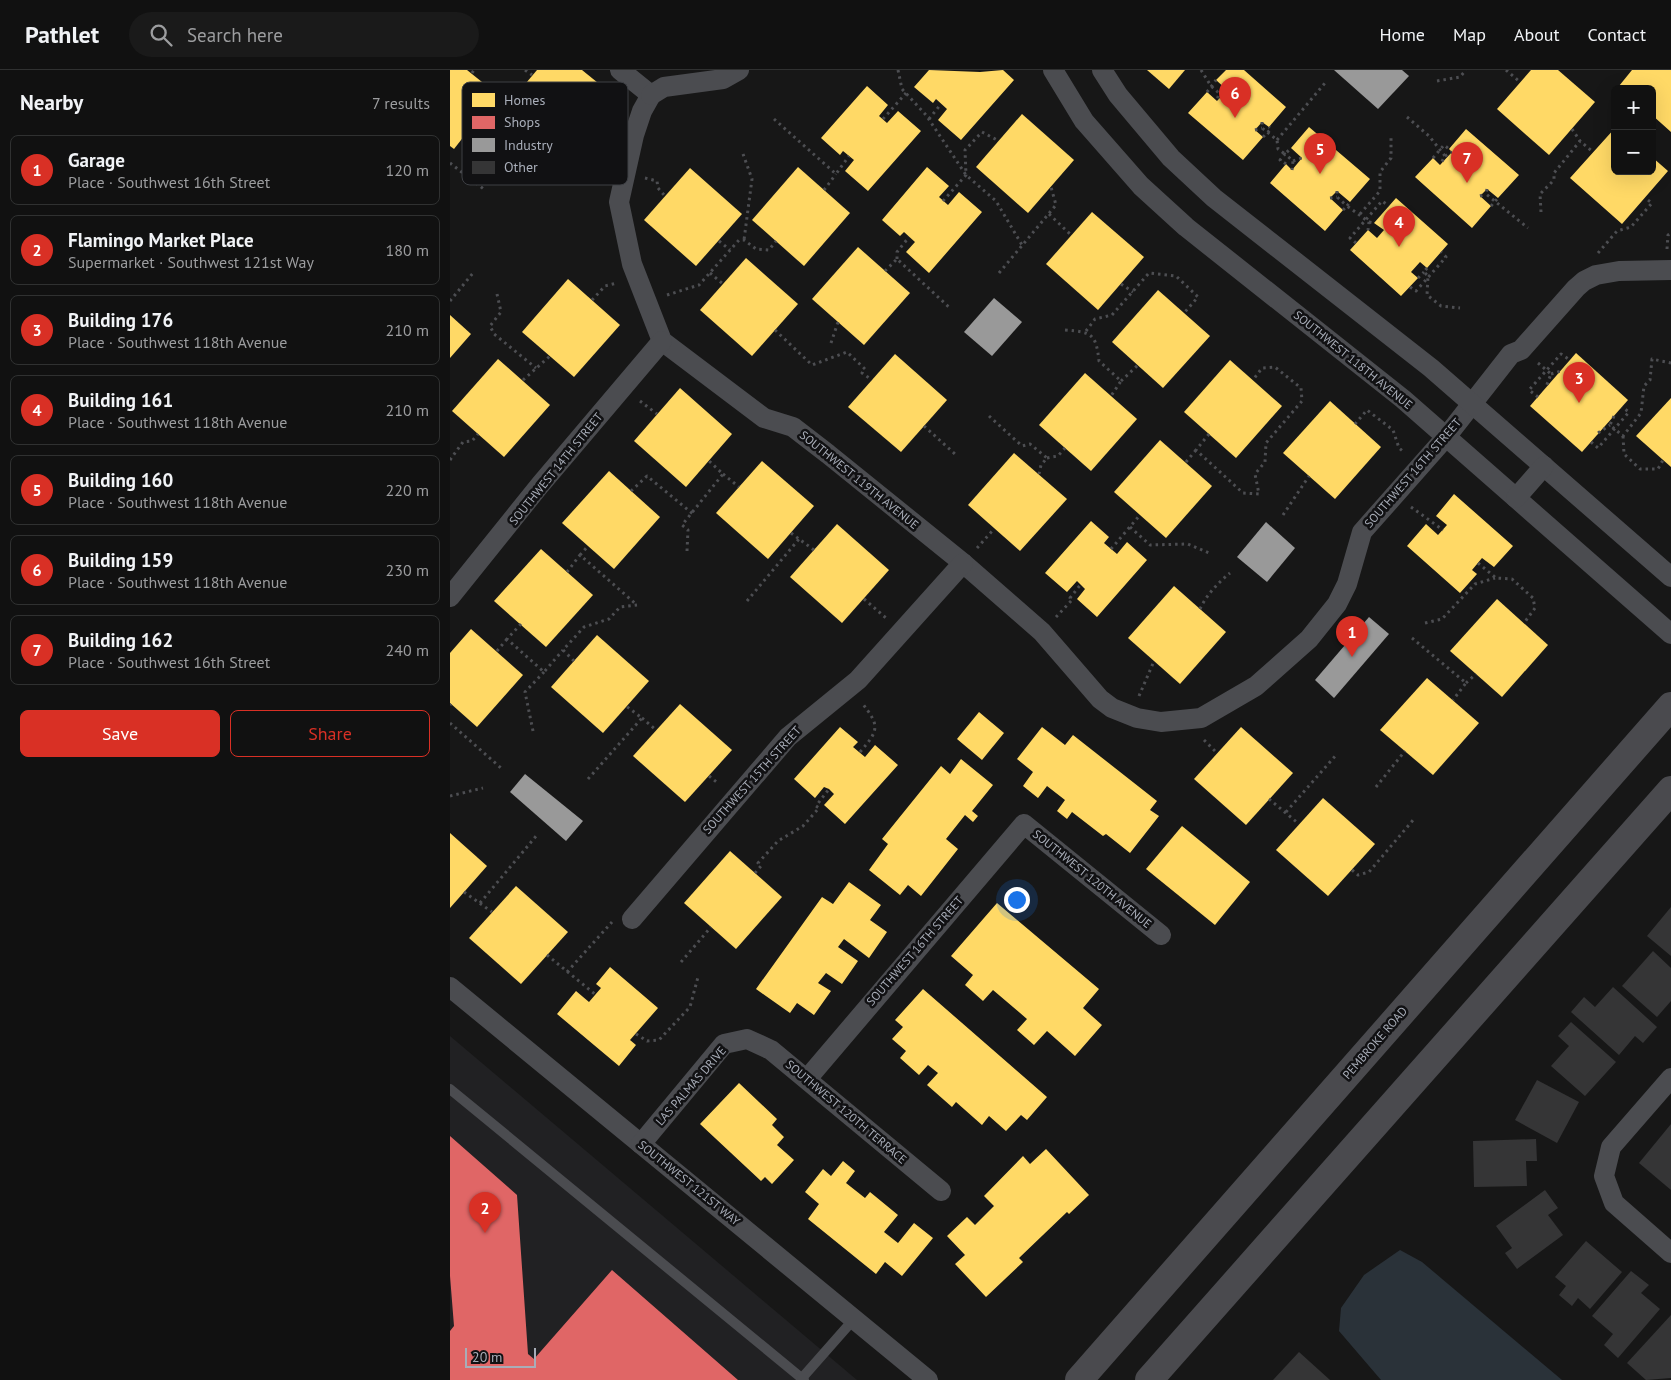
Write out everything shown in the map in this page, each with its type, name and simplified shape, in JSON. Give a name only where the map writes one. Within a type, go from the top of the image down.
[{"type":"main road","name":"PEMBROKE ROAD","points":[[1078,1380],[1671,706]]},
{"type":"main road","points":[[1149,1380],[1671,790]]},
{"type":"street","points":[[620,70],[651,95]]},
{"type":"street","points":[[628,168],[634,135],[651,95],[664,87],[723,79],[739,70]]},
{"type":"street","name":"SOUTHWEST 118TH AVENUE","points":[[1052,70],[1084,120],[1148,192],[1186,227],[1403,399],[1671,634]]},
{"type":"street","points":[[1102,70],[1118,95],[1170,158],[1214,198],[1431,368],[1671,577]]},
{"type":"street","points":[[624,185],[619,202],[632,264],[662,341]]},
{"type":"street","name":"SOUTHWEST 16TH STREET","points":[[1133,717],[1161,722],[1201,718],[1256,686],[1309,639],[1337,604],[1348,584],[1362,532],[1419,466],[1422,466],[1473,405],[1512,354],[1521,350],[1576,288],[1584,281],[1596,275],[1618,271],[1671,270]]},
{"type":"street","name":"SOUTHWEST 119TH AVENUE","points":[[662,341],[764,418],[793,427],[963,563],[1042,632],[1100,699],[1112,708],[1133,717]]},
{"type":"street","name":"SOUTHWEST 14TH STREET","points":[[450,598],[547,477],[662,341]]},
{"type":"street","points":[[1516,498],[1544,466]]},
{"type":"street","name":"SOUTHWEST 15TH STREET","points":[[624,917],[788,737],[848,688],[905,630],[963,563]]},
{"type":"street","name":"SOUTHWEST 16TH STREET","points":[[807,1079],[1024,824]]},
{"type":"street","name":"SOUTHWEST 120TH AVENUE","points":[[1024,824],[1161,935]]},
{"type":"street","name":"SOUTHWEST 121ST WAY","points":[[450,987],[928,1380]]},
{"type":"street","name":"SOUTHWEST 120TH TERRACE","points":[[747,1039],[771,1050],[941,1191]]},
{"type":"street","name":"LAS PALMAS DRIVE","points":[[641,1144],[724,1044],[747,1039]]},
{"type":"street","points":[[1671,1078],[1611,1147],[1604,1176],[1614,1202],[1671,1252]]},
{"type":"lane","points":[[450,1089],[803,1379],[854,1319]]},
{"type":"path","points":[[525,70],[532,75]]},
{"type":"path","points":[[898,70],[902,89],[929,119],[966,175],[996,200],[1022,245]]},
{"type":"path","points":[[1202,70],[1211,86],[1219,93]]},
{"type":"path","points":[[1437,81],[1460,77],[1466,70]]},
{"type":"path","points":[[1506,70],[1520,82]]},
{"type":"path","points":[[1207,92],[1216,80]]},
{"type":"path","points":[[1277,140],[1325,83]]},
{"type":"path","points":[[1219,93],[1227,90]]},
{"type":"path","points":[[1217,101],[1219,93]]},
{"type":"path","points":[[883,119],[906,94]]},
{"type":"path","points":[[929,119],[941,104]]},
{"type":"path","points":[[1407,117],[1429,136],[1445,156]]},
{"type":"path","points":[[774,119],[836,174]]},
{"type":"path","points":[[1262,122],[1262,128]]},
{"type":"path","points":[[1255,130],[1262,128]]},
{"type":"path","points":[[1262,128],[1277,140],[1278,148],[1293,161]]},
{"type":"path","points":[[1263,137],[1271,129],[1269,128]]},
{"type":"path","points":[[1572,129],[1580,141],[1593,152]]},
{"type":"path","points":[[943,201],[966,175],[965,150],[982,132],[999,140]]},
{"type":"path","points":[[628,133],[634,135]]},
{"type":"path","points":[[1360,214],[1380,191],[1380,172],[1391,158],[1392,136]]},
{"type":"path","points":[[1541,212],[1540,194],[1554,180],[1554,173],[1580,141]]},
{"type":"path","points":[[1433,158],[1444,145],[1450,150],[1440,165]]},
{"type":"path","points":[[1286,164],[1280,160],[1290,148]]},
{"type":"path","points":[[743,154],[752,179],[744,240]]},
{"type":"path","points":[[824,190],[849,156]]},
{"type":"path","points":[[1293,161],[1302,158]]},
{"type":"path","points":[[1292,170],[1293,161]]},
{"type":"path","points":[[450,162],[462,172]]},
{"type":"path","points":[[628,173],[657,181],[658,188],[665,196]]},
{"type":"path","points":[[479,185],[485,190]]},
{"type":"path","points":[[999,273],[1056,205],[1051,187]]},
{"type":"path","points":[[1486,194],[1488,189]]},
{"type":"path","points":[[1337,190],[1337,197]]},
{"type":"path","points":[[1480,196],[1486,194],[1497,200],[1528,228]]},
{"type":"path","points":[[1330,198],[1337,197],[1374,223]]},
{"type":"path","points":[[1592,259],[1617,230],[1631,227],[1652,202],[1645,198]]},
{"type":"path","points":[[1491,206],[1497,200]]},
{"type":"path","points":[[1356,243],[1350,238],[1382,202],[1388,206]]},
{"type":"path","points":[[1344,210],[1349,204]]},
{"type":"path","points":[[1049,214],[1071,235]]},
{"type":"path","points":[[1368,220],[1368,230]]},
{"type":"path","points":[[885,271],[897,259],[897,252],[910,237]]},
{"type":"path","points":[[719,240],[730,250]]},
{"type":"path","points":[[647,302],[699,285],[739,240],[744,240],[756,249],[769,250],[776,241]]},
{"type":"path","points":[[1410,286],[1416,291],[1446,257],[1441,252]]},
{"type":"path","points":[[897,259],[952,308]]},
{"type":"path","points":[[1418,278],[1427,268]]},
{"type":"path","points":[[1424,272],[1428,276],[1427,295],[1441,306],[1460,308]]},
{"type":"path","points":[[450,301],[473,273]]},
{"type":"path","points":[[710,273],[723,284]]},
{"type":"path","points":[[1086,331],[1095,319],[1112,315],[1149,273],[1176,276],[1198,297],[1184,313]]},
{"type":"path","points":[[592,300],[605,286],[637,277]]},
{"type":"path","points":[[1122,284],[1132,292]]},
{"type":"path","points":[[497,294],[501,312],[490,326],[494,334],[536,368]]},
{"type":"path","points":[[831,343],[838,322]]},
{"type":"path","points":[[775,330],[812,365],[848,352],[865,368],[862,373],[872,380]]},
{"type":"path","points":[[1065,330],[1086,331],[1097,342],[1099,361],[1121,381]]},
{"type":"path","points":[[1538,397],[1529,390],[1545,370],[1561,354],[1570,360]]},
{"type":"path","points":[[522,380],[550,356]]},
{"type":"path","points":[[1662,460],[1658,469],[1640,469],[1624,454],[1623,436],[1641,413],[1644,386],[1650,380],[1652,359],[1671,363]]},
{"type":"path","points":[[1111,396],[1121,381],[1138,365]]},
{"type":"path","points":[[1196,450],[1243,493],[1259,494],[1255,474],[1265,462],[1266,443],[1302,401],[1301,388],[1275,367],[1262,368],[1253,380]]},
{"type":"path","points":[[1545,370],[1551,374]]},
{"type":"path","points":[[1551,374],[1561,371]]},
{"type":"path","points":[[1546,387],[1551,374]]},
{"type":"path","points":[[1591,442],[1598,448],[1615,429],[1629,412],[1622,407]]},
{"type":"path","points":[[1355,424],[1367,410],[1393,430],[1399,448],[1422,466]]},
{"type":"path","points":[[989,416],[1022,446],[1030,444],[1047,458]]},
{"type":"path","points":[[1598,433],[1610,425],[1614,416]]},
{"type":"path","points":[[1610,425],[1623,436]]},
{"type":"path","points":[[924,426],[955,454]]},
{"type":"path","points":[[450,460],[463,442],[472,441],[478,434]]},
{"type":"path","points":[[1186,462],[1209,434]]},
{"type":"path","points":[[1039,474],[1041,466],[1047,458],[1058,456],[1065,448]]},
{"type":"path","points":[[709,461],[722,474],[739,486]]},
{"type":"path","points":[[687,551],[688,530],[682,526],[722,474]]},
{"type":"path","points":[[632,491],[647,476],[693,514]]},
{"type":"path","points":[[1283,515],[1309,476]]},
{"type":"path","points":[[1396,492],[1419,514],[1443,530]]},
{"type":"path","points":[[1111,549],[1140,515]]},
{"type":"path","points":[[1130,527],[1150,545],[1188,544],[1209,553]]},
{"type":"path","points":[[791,532],[814,550]]},
{"type":"path","points":[[747,601],[800,540]]},
{"type":"path","points":[[567,572],[588,546]]},
{"type":"path","points":[[533,731],[525,692],[584,627],[609,618],[620,607],[637,605],[580,555]]},
{"type":"path","points":[[1478,563],[1496,578]]},
{"type":"path","points":[[1200,609],[1205,599],[1230,573]]},
{"type":"path","points":[[1425,623],[1442,619],[1475,584],[1496,578],[1512,579],[1533,598],[1535,608],[1524,624]]},
{"type":"path","points":[[1042,632],[1072,600],[1070,598],[1081,584]]},
{"type":"path","points":[[497,651],[520,624]]},
{"type":"path","points":[[1412,638],[1466,683]]},
{"type":"path","points":[[507,639],[544,672]]},
{"type":"path","points":[[563,650],[574,661]]},
{"type":"path","points":[[1133,717],[1135,704],[1154,661]]},
{"type":"path","points":[[1453,700],[1466,683],[1476,674]]},
{"type":"path","points":[[848,688],[874,718],[876,729],[873,737],[860,752]]},
{"type":"path","points":[[626,706],[656,730]]},
{"type":"path","points":[[588,779],[642,718]]},
{"type":"path","points":[[450,723],[501,768]]},
{"type":"path","points":[[1376,787],[1405,751]]},
{"type":"path","points":[[1286,812],[1337,754]]},
{"type":"path","points":[[450,796],[483,788]]},
{"type":"path","points":[[755,873],[761,866],[758,863],[778,841],[803,826],[819,808],[816,806],[829,789]]},
{"type":"path","points":[[1270,799],[1300,824]]},
{"type":"path","points":[[1352,870],[1358,875],[1369,872],[1414,819]]},
{"type":"path","points":[[480,903],[536,835]]},
{"type":"path","points":[[464,892],[492,912]]},
{"type":"path","points":[[567,972],[612,922],[624,917]]},
{"type":"path","points":[[681,962],[711,927]]},
{"type":"path","points":[[547,955],[596,995]]},
{"type":"path","points":[[636,1034],[647,1041],[659,1040],[690,1007],[698,977]]},
{"type":"shaded area","points":[[450,1036],[857,1380],[450,1380]]},
{"type":"shaded area","points":[[1400,1250],[1422,1262],[1562,1380],[1381,1380],[1339,1331],[1341,1308],[1364,1275]]},
{"type":"building: Homes","points":[[450,70],[467,70],[482,82],[462,82],[462,139],[454,149],[450,146]]},
{"type":"building: Homes","points":[[537,70],[582,70],[597,82],[527,82]]},
{"type":"building: Homes","points":[[929,70],[980,72],[1003,70],[1014,80],[961,140],[938,120],[947,109],[936,99],[933,103],[914,87]]},
{"type":"building: Homes","points":[[1147,70],[1185,70],[1169,89]]},
{"type":"building: Homes","points":[[1226,70],[1244,70],[1286,107],[1269,127],[1262,122],[1255,130],[1263,137],[1243,160],[1188,113],[1207,92],[1217,101],[1227,90],[1216,80]]},
{"type":"building: Homes","points":[[1531,70],[1558,70],[1595,102],[1549,155],[1497,109]]},
{"type":"building: Homes","points":[[1632,70],[1671,70],[1671,132],[1656,119],[1656,85],[1620,85]]},
{"type":"building: Homes","points":[[867,86],[888,105],[879,116],[887,123],[898,111],[921,131],[868,191],[845,171],[854,160],[843,151],[840,155],[821,138]]},
{"type":"building: Homes","points":[[1022,114],[1074,160],[1028,213],[976,167]]},
{"type":"building: Homes","points":[[1309,127],[1370,179],[1350,202],[1337,191],[1330,198],[1343,210],[1325,231],[1270,183],[1286,164],[1292,170],[1302,158],[1291,148]]},
{"type":"building: Homes","points":[[1466,129],[1519,175],[1498,198],[1487,189],[1480,196],[1491,206],[1472,228],[1415,177],[1433,158],[1440,165],[1452,152],[1449,149]]},
{"type":"building: Homes","points":[[1611,132],[1611,175],[1656,175],[1656,160],[1668,171],[1622,224],[1570,178]]},
{"type":"building: Homes","points":[[798,167],[850,213],[804,266],[752,220]]},
{"type":"building: Homes","points":[[927,167],[949,186],[939,197],[948,205],[959,192],[982,212],[929,273],[906,252],[915,242],[904,232],[900,236],[882,220]]},
{"type":"building: Homes","points":[[690,168],[742,214],[696,266],[644,220]]},
{"type":"building: Homes","points":[[1396,198],[1448,244],[1427,268],[1420,262],[1411,272],[1418,278],[1401,296],[1350,250],[1368,230],[1377,238],[1384,230],[1374,223]]},
{"type":"building: Homes","points":[[1092,212],[1144,257],[1098,310],[1046,264]]},
{"type":"building: Homes","points":[[858,247],[910,293],[864,345],[812,299]]},
{"type":"building: Homes","points":[[746,258],[798,304],[752,356],[700,310]]},
{"type":"building: Homes","points":[[568,279],[620,325],[574,377],[522,332]]},
{"type":"building: Homes","points":[[1158,290],[1210,336],[1163,388],[1112,342]]},
{"type":"building: Homes","points":[[450,315],[471,334],[450,358]]},
{"type":"building: Homes","points":[[1576,353],[1628,400],[1582,452],[1530,406]]},
{"type":"building: Homes","points":[[895,354],[947,400],[901,452],[848,407]]},
{"type":"building: Homes","points":[[498,359],[550,405],[504,457],[452,411]]},
{"type":"building: Homes","points":[[1230,360],[1282,406],[1236,458],[1184,412]]},
{"type":"building: Homes","points":[[1085,373],[1137,419],[1091,471],[1039,425]]},
{"type":"building: Homes","points":[[680,388],[732,434],[686,487],[634,441]]},
{"type":"building: Homes","points":[[1671,398],[1671,467],[1636,436]]},
{"type":"building: Homes","points":[[1330,401],[1381,447],[1335,499],[1283,453]]},
{"type":"building: Homes","points":[[1160,440],[1212,486],[1166,538],[1114,492]]},
{"type":"building: Homes","points":[[1014,453],[1067,499],[1020,551],[968,505]]},
{"type":"building: Homes","points":[[762,461],[814,506],[768,559],[716,513]]},
{"type":"building: Homes","points":[[609,471],[660,517],[614,569],[562,523]]},
{"type":"building: Homes","points":[[1454,494],[1513,546],[1494,567],[1482,558],[1472,570],[1477,574],[1460,593],[1407,546],[1426,524],[1438,535],[1447,525],[1436,516]]},
{"type":"building: Homes","points":[[1091,521],[1109,537],[1104,543],[1117,554],[1127,542],[1147,560],[1097,617],[1077,599],[1085,589],[1077,581],[1067,592],[1045,573]]},
{"type":"building: Homes","points":[[837,524],[889,570],[842,623],[790,577]]},
{"type":"building: Homes","points":[[541,549],[593,595],[546,647],[494,601]]},
{"type":"building: Homes","points":[[1174,586],[1226,632],[1180,684],[1128,638]]},
{"type":"building: Homes","points":[[1497,599],[1548,645],[1502,697],[1450,651]]},
{"type":"building: Homes","points":[[471,629],[523,675],[477,727],[450,703],[450,653]]},
{"type":"building: Homes","points":[[597,635],[649,681],[603,733],[551,687]]},
{"type":"building: Homes","points":[[1427,678],[1479,723],[1433,775],[1380,730]]},
{"type":"building: Homes","points":[[680,704],[732,750],[685,802],[633,756]]},
{"type":"building: Homes","points":[[979,712],[1004,733],[982,760],[957,739]]},
{"type":"building: Homes","points":[[840,727],[858,742],[853,747],[865,757],[875,745],[898,765],[845,824],[824,805],[834,794],[829,789],[824,787],[815,798],[794,779]]},
{"type":"building: Homes","points":[[1042,727],[1065,745],[1073,735],[1157,801],[1150,810],[1159,816],[1130,853],[1106,834],[1103,836],[1072,812],[1067,819],[1057,811],[1065,800],[1047,786],[1038,798],[1023,786],[1033,772],[1017,759]]},
{"type":"building: Homes","points":[[1241,727],[1293,773],[1246,825],[1194,779]]},
{"type":"building: Homes","points":[[961,759],[993,785],[972,811],[978,816],[973,822],[965,815],[946,839],[958,849],[921,896],[908,885],[900,895],[869,870],[888,844],[882,839],[941,766],[950,774]]},
{"type":"building: Homes","points":[[1323,798],[1375,844],[1328,896],[1276,850]]},
{"type":"building: Homes","points":[[1182,826],[1250,882],[1215,925],[1146,869]]},
{"type":"building: Homes","points":[[450,833],[487,866],[450,908]]},
{"type":"building: Homes","points":[[730,851],[782,897],[736,949],[684,903]]},
{"type":"building: Homes","points":[[849,882],[881,905],[870,920],[887,932],[869,958],[844,939],[838,947],[858,961],[842,984],[826,973],[818,983],[831,991],[814,1015],[797,1003],[790,1013],[756,989],[822,897],[833,904]]},
{"type":"building: Homes","points":[[516,886],[568,932],[521,984],[469,938]]},
{"type":"building: Homes","points":[[997,903],[1099,989],[1083,1008],[1102,1025],[1075,1056],[1047,1031],[1034,1045],[1017,1030],[1027,1019],[993,990],[983,1001],[965,985],[973,975],[951,956]]},
{"type":"building: Homes","points":[[610,967],[658,1008],[630,1040],[636,1045],[619,1066],[557,1014],[576,991],[589,1002],[601,988],[596,984]]},
{"type":"building: Homes","points":[[923,989],[1047,1097],[1027,1120],[1021,1115],[1006,1131],[989,1116],[982,1125],[956,1102],[952,1107],[927,1085],[938,1073],[928,1065],[919,1075],[900,1058],[906,1051],[892,1039],[903,1027],[895,1020]]},
{"type":"building: Homes","points":[[739,1083],[777,1119],[772,1125],[784,1137],[777,1145],[794,1160],[772,1184],[765,1177],[761,1181],[700,1124]]},
{"type":"building: Homes","points":[[1046,1149],[1089,1195],[1069,1214],[1067,1212],[1019,1258],[1023,1262],[986,1297],[955,1264],[965,1255],[947,1236],[967,1217],[975,1225],[994,1206],[984,1196],[1023,1156],[1030,1164]]},
{"type":"building: Homes","points":[[843,1161],[855,1171],[846,1183],[865,1198],[870,1192],[898,1215],[884,1232],[898,1243],[914,1223],[933,1238],[902,1276],[885,1262],[876,1274],[808,1219],[819,1204],[805,1192],[823,1169],[831,1176]]},
{"type":"building: Shops","points":[[450,1136],[517,1195],[528,1354],[534,1359],[612,1270],[738,1380],[450,1380],[450,1331],[454,1326],[450,1276]]},
{"type":"building: Industry","points":[[1334,70],[1402,70],[1409,76],[1378,109]]},
{"type":"building: Industry","points":[[994,298],[1022,322],[992,356],[964,332]]},
{"type":"building: Industry","points":[[1266,522],[1295,548],[1267,582],[1237,557]]},
{"type":"building: Industry","points":[[1369,617],[1389,634],[1334,698],[1315,680]]},
{"type":"building: Industry","points":[[525,774],[583,821],[566,841],[510,792]]},
{"type":"building: Other","points":[[1671,907],[1671,956],[1647,936]]},
{"type":"building: Other","points":[[1653,951],[1671,968],[1671,1001],[1657,1017],[1622,986]]},
{"type":"building: Other","points":[[1613,987],[1657,1027],[1643,1043],[1635,1036],[1619,1055],[1571,1012],[1584,997],[1595,1007]]},
{"type":"building: Other","points":[[1571,1022],[1616,1062],[1585,1096],[1551,1066],[1569,1046],[1558,1036]]},
{"type":"building: Other","points":[[1537,1080],[1579,1102],[1557,1143],[1515,1120]]},
{"type":"building: Other","points":[[1671,1124],[1671,1190],[1639,1163]]},
{"type":"building: Other","points":[[1536,1139],[1537,1161],[1526,1161],[1527,1186],[1474,1187],[1473,1141]]},
{"type":"building: Other","points":[[1545,1190],[1558,1208],[1548,1215],[1563,1235],[1517,1269],[1505,1253],[1512,1248],[1496,1226]]},
{"type":"building: Other","points":[[1586,1241],[1622,1272],[1590,1309],[1578,1298],[1572,1306],[1559,1295],[1566,1286],[1555,1277]]},
{"type":"building: Other","points":[[1631,1271],[1649,1285],[1641,1293],[1660,1309],[1618,1358],[1604,1345],[1613,1334],[1592,1316]]},
{"type":"building: Other","points":[[1671,1315],[1671,1378],[1646,1380],[1627,1363]]},
{"type":"building: Other","points":[[1299,1352],[1330,1380],[1273,1380]]},
{"type":"place","name":"Building 159","points":[[1235,118]]},
{"type":"place","name":"Building 160","points":[[1320,174]]},
{"type":"place","name":"Building 162","points":[[1467,183]]},
{"type":"place","name":"Building 161","points":[[1399,247]]},
{"type":"place","name":"Building 176","points":[[1579,403]]},
{"type":"place","name":"Garage","points":[[1352,657]]},
{"type":"place","name":"Flamingo Market Place","points":[[485,1233]]}]
